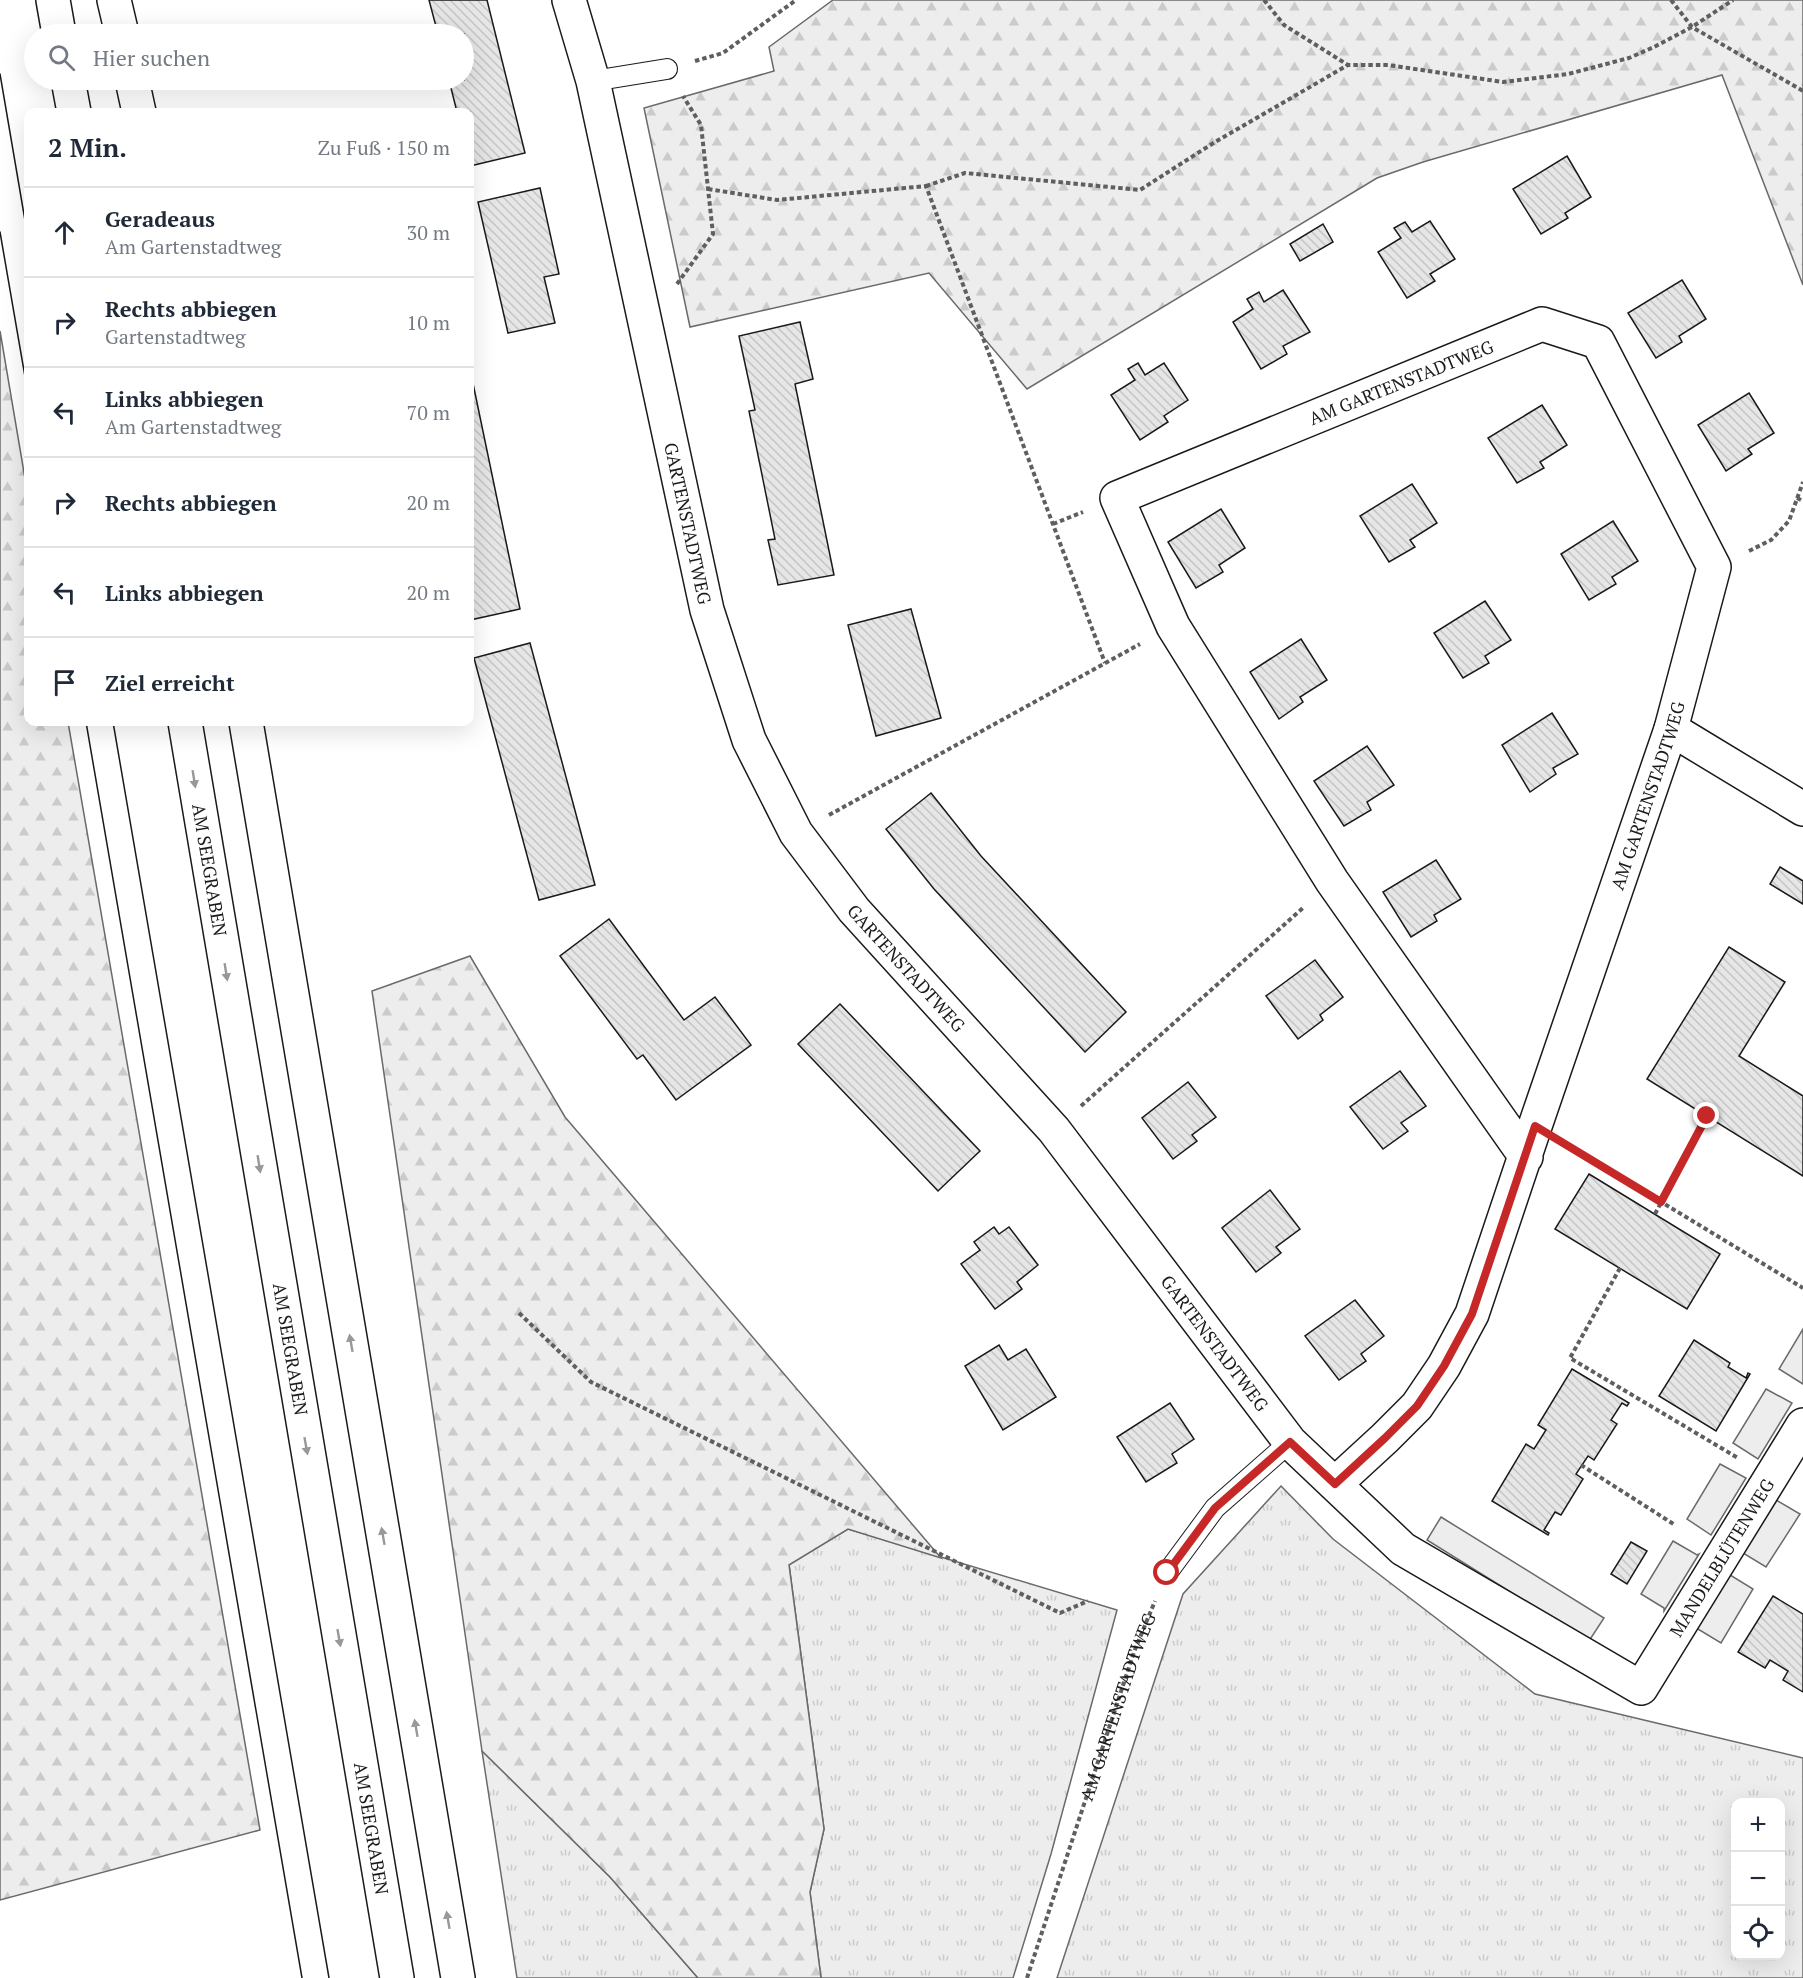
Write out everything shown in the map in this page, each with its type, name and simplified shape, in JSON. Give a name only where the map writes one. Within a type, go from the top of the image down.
[{"type":"street","points":[[53,0],[57,24]]},
{"type":"street","points":[[114,0],[120,24]]},
{"type":"street","name":"GARTENSTADTWEG","points":[[569,0],[593,81],[707,610],[748,740],[796,833],[854,910],[1054,1130],[1290,1442],[1403,1549],[1641,1689]]},
{"type":"street","points":[[70,90],[73,108]]},
{"type":"street","points":[[134,90],[138,108]]},
{"type":"street","name":"AM GARTENSTADTWEG","points":[[1335,1484],[1417,1406],[1444,1366],[1472,1314],[1526,1156],[1535,1126],[1671,729],[1714,567],[1598,342],[1542,324],[1118,498],[1173,626],[1332,882],[1526,1156]]},
{"type":"street","name":"AM SEEGRABEN","points":[[186,726],[397,1978]]},
{"type":"street","points":[[247,726],[458,1978]]},
{"type":"street","points":[[1671,729],[1803,809]]},
{"type":"street","name":"MANDELBLÜTENWEG","points":[[1641,1689],[1802,1427]]},
{"type":"lane","points":[[593,81],[667,69]]},
{"type":"lane","points":[[1167,1573],[1215,1508],[1290,1442]]},
{"type":"path","points":[[671,292],[712,234],[701,125],[667,69],[723,53],[796,0]]},
{"type":"path","points":[[1264,0],[1284,25],[1348,65]]},
{"type":"path","points":[[1671,0],[1692,27],[1803,91]]},
{"type":"path","points":[[708,189],[777,200],[926,186],[965,173],[1140,189],[1215,142],[1348,65],[1388,65],[1503,82],[1568,74],[1629,58],[1654,47],[1692,27],[1733,0]]},
{"type":"path","points":[[926,186],[1105,663]]},
{"type":"path","points":[[1714,567],[1772,540],[1789,521],[1803,482]]},
{"type":"path","points":[[1797,498],[1803,501]]},
{"type":"path","points":[[796,833],[1173,626]]},
{"type":"path","points":[[1054,1130],[1332,882]]},
{"type":"path","points":[[1655,1214],[1707,1116]]},
{"type":"path","points":[[1535,1126],[1803,1288]]},
{"type":"path","points":[[1620,1268],[1570,1358],[1771,1477]]},
{"type":"path","points":[[519,1313],[591,1382],[1059,1613],[1088,1601]]},
{"type":"path","points":[[1581,1465],[1675,1525]]},
{"type":"path","name":"AM GARTENSTADTWEG","points":[[1027,1978],[1134,1652],[1167,1573]]},
{"type":"green space","points":[[833,0],[1803,0],[1803,285],[1722,75],[1423,162],[1377,178],[1027,389],[929,273],[690,327],[644,108],[774,71],[769,47]]},
{"type":"green space","points":[[0,331],[24,472],[24,726],[69,726],[260,1830],[0,1900]]},
{"type":"green space","points":[[470,956],[565,1117],[941,1558],[848,1529],[789,1565],[824,1829],[810,1892],[821,1978],[698,1978],[610,1877],[482,1751],[372,991]]},
{"type":"green space","points":[[1281,1486],[1333,1539],[1535,1694],[1803,1758],[1803,1978],[1057,1978],[1183,1594]]},
{"type":"green space","points":[[848,1529],[1117,1610],[1051,1854],[1013,1978],[821,1978],[810,1892],[824,1829],[789,1564]]},
{"type":"green space","points":[[482,1751],[610,1877],[698,1978],[517,1978]]},
{"type":"shaded area","points":[[1803,1329],[1803,1384],[1779,1369]]},
{"type":"shaded area","points":[[1766,1389],[1792,1403],[1758,1459],[1733,1443]]},
{"type":"shaded area","points":[[1720,1464],[1746,1478],[1711,1535],[1687,1519]]},
{"type":"shaded area","points":[[1775,1497],[1776,1500],[1800,1514],[1766,1567],[1743,1553]]},
{"type":"shaded area","points":[[1441,1517],[1604,1618],[1589,1641],[1427,1540]]},
{"type":"shaded area","points":[[1673,1541],[1699,1554],[1664,1611],[1664,1608],[1641,1594]]},
{"type":"shaded area","points":[[1729,1573],[1753,1589],[1721,1643],[1698,1629],[1694,1629]]},
{"type":"building","points":[[429,0],[487,0],[525,153],[474,165],[474,108],[456,108],[452,90],[474,90],[474,24],[435,24]]},
{"type":"building","points":[[1567,156],[1591,197],[1565,213],[1568,218],[1541,234],[1513,189]]},
{"type":"building","points":[[540,188],[559,274],[544,277],[555,323],[508,333],[478,202]]},
{"type":"building","points":[[1430,221],[1455,259],[1430,274],[1435,281],[1407,298],[1378,252],[1401,238],[1394,228],[1405,222],[1412,232]]},
{"type":"building","points":[[1323,224],[1333,242],[1300,261],[1290,244]]},
{"type":"building","points":[[1682,280],[1706,319],[1679,336],[1682,342],[1656,358],[1628,313]]},
{"type":"building","points":[[1283,290],[1310,332],[1283,346],[1287,354],[1261,369],[1233,322],[1253,309],[1247,299],[1259,292],[1264,302]]},
{"type":"building","points":[[800,322],[813,379],[795,384],[834,575],[778,585],[768,540],[775,539],[749,411],[755,410],[739,336]]},
{"type":"building","points":[[1138,363],[1145,375],[1164,363],[1188,400],[1164,416],[1168,422],[1140,440],[1111,395],[1135,380],[1128,369]]},
{"type":"building","points":[[474,388],[520,609],[474,619]]},
{"type":"building","points":[[1749,393],[1774,433],[1748,449],[1752,454],[1726,471],[1698,425]]},
{"type":"building","points":[[1542,405],[1567,445],[1540,462],[1544,468],[1517,483],[1488,438]]},
{"type":"building","points":[[1412,484],[1437,523],[1410,540],[1415,547],[1389,562],[1360,516]]},
{"type":"building","points":[[1221,509],[1245,548],[1219,565],[1223,572],[1196,588],[1168,542]]},
{"type":"building","points":[[1613,521],[1638,561],[1612,577],[1616,584],[1589,600],[1561,554]]},
{"type":"building","points":[[1485,601],[1511,640],[1485,656],[1489,663],[1463,678],[1434,633]]},
{"type":"building","points":[[911,609],[941,718],[876,736],[848,625]]},
{"type":"building","points":[[1301,639],[1327,680],[1300,697],[1303,702],[1279,719],[1250,672]]},
{"type":"building","points":[[530,643],[595,885],[539,900],[474,658]]},
{"type":"building","points":[[1552,713],[1578,754],[1553,768],[1556,774],[1530,792],[1502,745]]},
{"type":"building","points":[[1367,746],[1394,785],[1367,802],[1371,810],[1344,826],[1314,781]]},
{"type":"building","points":[[931,793],[981,856],[1126,1012],[1085,1052],[934,889],[886,829]]},
{"type":"building","points":[[1436,860],[1461,899],[1434,915],[1437,921],[1411,937],[1383,892]]},
{"type":"building","points":[[1780,867],[1803,881],[1803,904],[1770,884]]},
{"type":"building","points":[[609,919],[684,1020],[715,997],[751,1045],[676,1100],[643,1055],[637,1059],[560,956]]},
{"type":"building","points":[[1729,947],[1785,982],[1739,1056],[1803,1096],[1803,1176],[1647,1079]]},
{"type":"building","points":[[1315,960],[1343,997],[1320,1015],[1323,1020],[1298,1039],[1266,996]]},
{"type":"building","points":[[840,1004],[980,1151],[938,1191],[798,1044]]},
{"type":"building","points":[[1400,1071],[1426,1106],[1401,1123],[1408,1131],[1383,1149],[1350,1107]]},
{"type":"building","points":[[1188,1082],[1216,1117],[1192,1135],[1197,1141],[1173,1159],[1142,1118]]},
{"type":"building","points":[[1589,1174],[1720,1254],[1687,1309],[1555,1229]]},
{"type":"building","points":[[1270,1190],[1300,1229],[1276,1247],[1281,1253],[1256,1272],[1222,1228]]},
{"type":"building","points":[[994,1227],[999,1234],[1009,1227],[1038,1265],[1017,1282],[1022,1289],[995,1309],[961,1264],[980,1250],[974,1242]]},
{"type":"building","points":[[1355,1300],[1384,1336],[1361,1354],[1366,1361],[1339,1380],[1305,1336]]},
{"type":"building","points":[[1694,1340],[1730,1363],[1728,1367],[1746,1378],[1748,1373],[1750,1374],[1716,1431],[1659,1396]]},
{"type":"building","points":[[999,1345],[1008,1360],[1026,1349],[1056,1397],[1003,1430],[965,1366]]},
{"type":"building","points":[[1572,1369],[1629,1403],[1627,1406],[1622,1403],[1611,1420],[1617,1424],[1594,1460],[1588,1456],[1576,1474],[1583,1479],[1561,1515],[1555,1512],[1544,1530],[1549,1533],[1548,1535],[1492,1501],[1526,1444],[1534,1449],[1546,1430],[1538,1425]]},
{"type":"building","points":[[1170,1403],[1194,1439],[1172,1454],[1177,1463],[1146,1482],[1117,1437]]},
{"type":"building","points":[[1631,1542],[1647,1551],[1627,1584],[1611,1574]]},
{"type":"building","points":[[1773,1596],[1803,1614],[1803,1692],[1783,1680],[1788,1671],[1770,1660],[1765,1668],[1738,1652]]},
{"type":"tram line","points":[[0,74],[24,215]]},
{"type":"tram line","points":[[0,232],[24,371]]},
{"type":"tram line","points":[[87,726],[302,1978]]},
{"type":"tram line","points":[[114,726],[329,1978]]},
{"type":"route","points":[[1167,1573],[1215,1508],[1290,1442],[1335,1484],[1417,1406],[1444,1366],[1472,1314],[1535,1126],[1661,1202],[1707,1116]]}]
